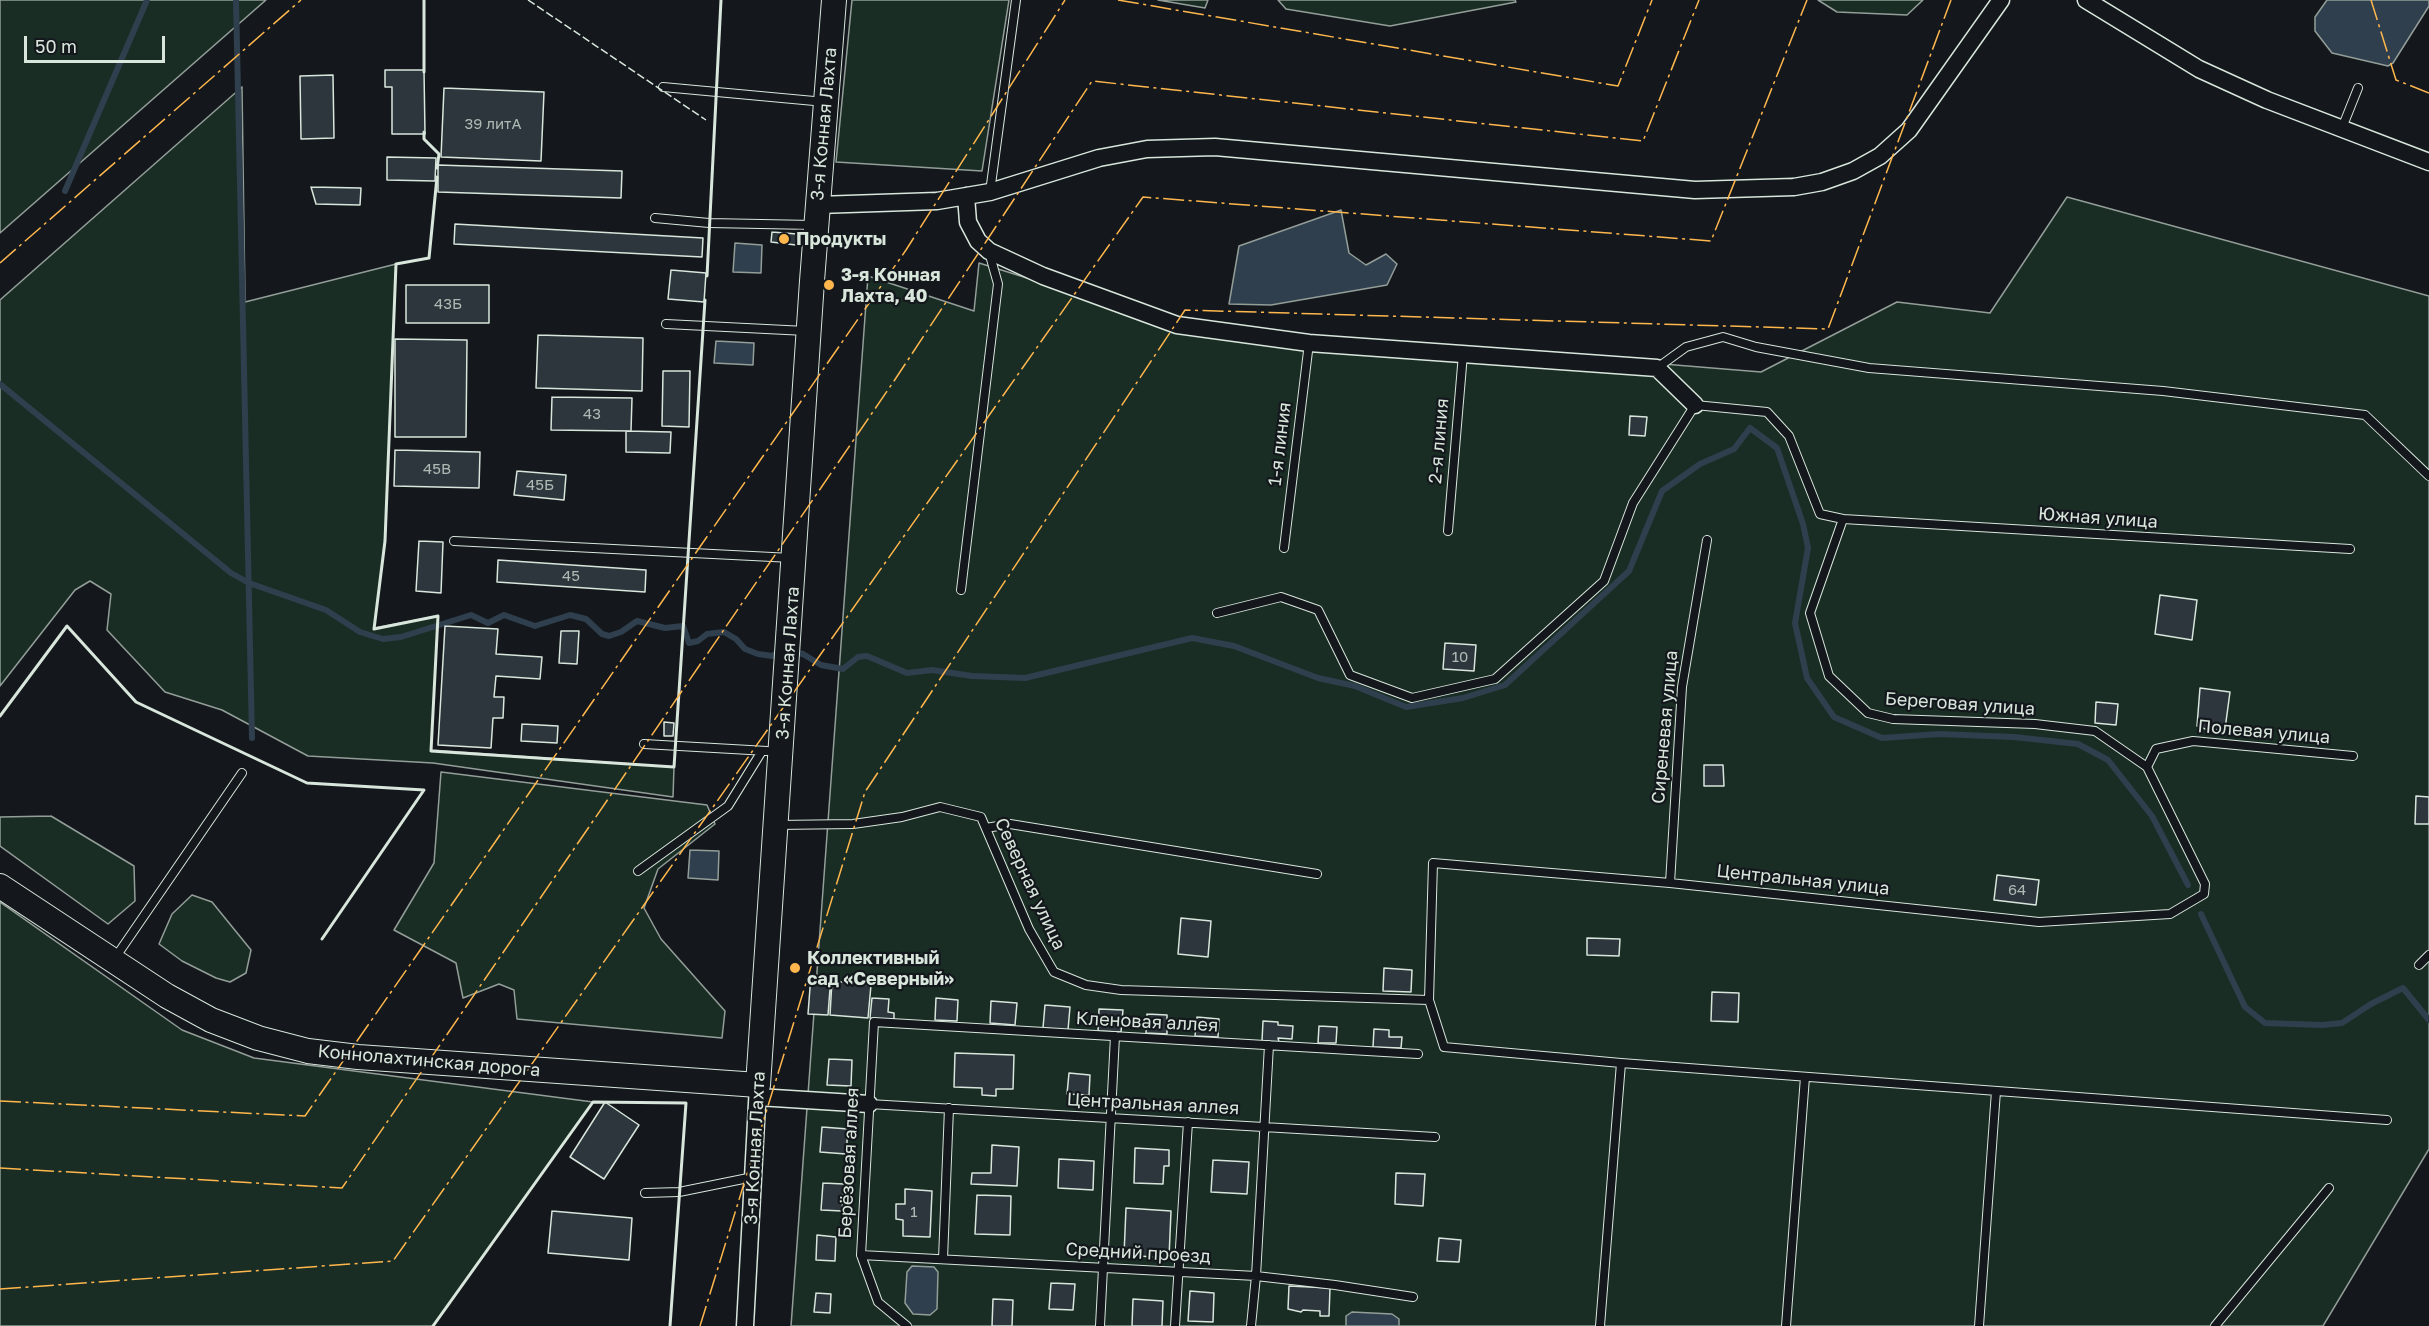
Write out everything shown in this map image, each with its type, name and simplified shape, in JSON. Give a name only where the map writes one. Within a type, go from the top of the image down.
[{"type":"main road","name":"3-я Конная Лахта","points":[[758,1091],[777,825],[772,751],[787,673],[817,215],[834,0]]},
{"type":"main road","name":"Коннолахтинская дорога","points":[[0,886],[166,996],[211,1020],[258,1038],[308,1051],[358,1057],[758,1091]]},
{"type":"street","points":[[817,215],[937,201],[990,192],[1099,158],[1147,149],[1215,147],[1695,190],[1764,189],[1813,184],[1853,171],[1880,156],[1909,130],[2001,0]]},
{"type":"street","points":[[2086,0],[2199,69],[2266,100],[2429,162]]},
{"type":"street","points":[[966,196],[968,222],[978,241],[989,251],[1043,276],[1177,325],[1309,343],[1657,368],[1695,405]]},
{"type":"street","points":[[758,1091],[869,1104]]},
{"type":"street","name":"3-я Конная Лахта","points":[[745,1326],[758,1091]]},
{"type":"lane","points":[[990,192],[1016,0]]},
{"type":"lane","points":[[663,87],[826,102]]},
{"type":"lane","points":[[2342,128],[2358,88]]},
{"type":"lane","points":[[655,218],[710,223],[817,215]]},
{"type":"lane","points":[[961,590],[998,284],[989,251]]},
{"type":"lane","points":[[666,324],[810,332]]},
{"type":"lane","points":[[1657,368],[1686,347],[1723,337],[1756,347],[1869,368],[2163,391],[2365,415],[2429,476]]},
{"type":"lane","name":"1-я линия","points":[[1284,548],[1309,343]]},
{"type":"lane","name":"2-я линия","points":[[1448,531],[1463,354]]},
{"type":"lane","points":[[1218,613],[1281,597],[1318,610],[1350,675],[1412,698],[1495,679],[1604,580],[1633,503],[1695,405],[1767,412],[1789,436],[1820,514],[1843,519]]},
{"type":"lane","name":"Южная улица","points":[[1843,519],[2350,549]]},
{"type":"lane","name":"Береговая улица","points":[[1843,519],[1810,613],[1829,676],[1868,713],[1893,719],[2035,724],[2095,731],[2147,767],[2205,884],[2204,894],[2170,914]]},
{"type":"lane","name":"Сиреневая улица","points":[[1670,883],[1682,687],[1707,540]]},
{"type":"lane","points":[[454,541],[795,558]]},
{"type":"lane","name":"Полевая улица","points":[[2147,767],[2156,749],[2193,741],[2353,756]]},
{"type":"lane","points":[[644,744],[772,751]]},
{"type":"lane","points":[[638,871],[728,806],[772,751]]},
{"type":"lane","points":[[113,961],[242,773]]},
{"type":"lane","name":"Северная улица","points":[[777,825],[853,824],[902,817],[940,807],[981,817],[1029,928],[1054,972],[1086,985],[1121,990],[1429,1000]]},
{"type":"lane","points":[[986,828],[1010,824],[1317,874]]},
{"type":"lane","name":"Центральная улица","points":[[1429,1000],[1433,863],[1670,883],[2039,922],[2170,914]]},
{"type":"lane","points":[[2419,965],[2429,955]]},
{"type":"lane","points":[[1429,1000],[1444,1047],[1621,1063],[2387,1120]]},
{"type":"lane","name":"Кленовая аллея","points":[[874,1022],[1418,1054]]},
{"type":"lane","name":"Берёзовая аллея","points":[[874,1022],[861,1255],[878,1302],[907,1326]]},
{"type":"lane","points":[[1100,1326],[1115,1036]]},
{"type":"lane","points":[[1251,1326],[1269,1045]]},
{"type":"lane","points":[[1600,1326],[1621,1063]]},
{"type":"lane","points":[[1786,1326],[1805,1077]]},
{"type":"lane","points":[[1979,1326],[1996,1091]]},
{"type":"lane","name":"Центральная аллея","points":[[869,1104],[1435,1137]]},
{"type":"lane","points":[[943,1259],[949,1108]]},
{"type":"lane","points":[[1175,1326],[1188,1122]]},
{"type":"lane","points":[[645,1193],[680,1192],[753,1177]]},
{"type":"lane","points":[[2215,1326],[2329,1188]]},
{"type":"lane","name":"Средний проезд","points":[[861,1255],[1256,1276],[1335,1285],[1413,1298]]},
{"type":"green space","points":[[0,0],[266,0],[0,233]]},
{"type":"green space","points":[[852,0],[1009,0],[982,171],[836,162]]},
{"type":"green space","points":[[1158,0],[1208,0],[1205,8]]},
{"type":"green space","points":[[1278,0],[1515,0],[1516,2],[1390,26],[1286,9]]},
{"type":"green space","points":[[1818,0],[1923,0],[1907,15],[1837,12]]},
{"type":"green space","points":[[242,87],[245,302],[396,264],[385,541],[374,628],[438,616],[431,750],[674,767],[673,797],[433,763],[308,756],[222,710],[165,692],[107,630],[111,594],[90,581],[75,590],[0,686],[0,300]]},
{"type":"green space","points":[[2067,197],[2429,296],[2429,1149],[2323,1326],[791,1326],[868,276],[974,311],[979,263],[1174,324],[1761,372],[1897,302],[1990,313]]},
{"type":"green space","points":[[441,772],[707,805],[715,824],[658,869],[644,908],[661,939],[725,1011],[722,1038],[517,1019],[514,990],[499,984],[463,998],[456,963],[394,930],[434,863]]},
{"type":"green space","points":[[51,816],[134,866],[135,901],[108,924],[0,846],[0,817]]},
{"type":"green space","points":[[192,895],[212,902],[251,950],[246,973],[230,982],[216,978],[182,961],[159,944],[172,914]]},
{"type":"green space","points":[[0,902],[182,1030],[254,1058],[593,1102],[433,1326],[0,1326]]},
{"type":"water","points":[[2327,0],[2429,0],[2429,6],[2393,63],[2388,66],[2332,53],[2315,31],[2315,17]]},
{"type":"water","points":[[1341,210],[1349,253],[1366,265],[1386,254],[1397,264],[1387,285],[1271,305],[1229,304],[1239,246]]},
{"type":"water","points":[[735,243],[762,245],[761,273],[733,272]]},
{"type":"water","points":[[716,341],[754,343],[753,365],[714,363]]},
{"type":"water","points":[[690,850],[719,851],[718,880],[688,878]]},
{"type":"water","points":[[912,1266],[934,1267],[938,1272],[937,1309],[930,1315],[913,1314],[905,1303],[907,1272]]},
{"type":"water","points":[[1352,1312],[1392,1314],[1399,1319],[1399,1326],[1346,1326],[1346,1316]]},
{"type":"building","points":[[385,70],[424,70],[425,134],[392,134],[392,87],[385,87]]},
{"type":"building","points":[[333,75],[334,138],[301,139],[300,76]]},
{"type":"building","points":[[444,88],[544,92],[541,161],[441,157]]},
{"type":"building","points":[[387,157],[436,158],[435,181],[387,180]]},
{"type":"building","points":[[438,165],[622,171],[621,198],[438,192]]},
{"type":"building","points":[[311,187],[361,188],[360,205],[316,204]]},
{"type":"building","points":[[455,224],[703,238],[702,257],[454,244]]},
{"type":"building","points":[[772,232],[797,234],[796,245],[771,242]]},
{"type":"building","points":[[671,270],[706,273],[704,302],[668,299]]},
{"type":"building","points":[[406,285],[489,285],[489,323],[406,323]]},
{"type":"building","points":[[538,335],[643,338],[642,391],[536,388]]},
{"type":"building","points":[[395,339],[467,340],[466,437],[395,437]]},
{"type":"building","points":[[663,371],[690,371],[689,427],[662,426]]},
{"type":"building","points":[[552,397],[632,398],[631,431],[551,430]]},
{"type":"building","points":[[1630,416],[1647,417],[1645,436],[1629,435]]},
{"type":"building","points":[[626,431],[671,432],[670,453],[626,452]]},
{"type":"building","points":[[395,450],[480,452],[479,488],[394,486]]},
{"type":"building","points":[[517,471],[566,475],[564,500],[514,495]]},
{"type":"building","points":[[419,541],[443,542],[441,593],[416,591]]},
{"type":"building","points":[[498,560],[646,570],[645,592],[497,582]]},
{"type":"building","points":[[2160,595],[2197,600],[2192,640],[2155,634]]},
{"type":"building","points":[[445,626],[498,629],[496,654],[542,657],[540,679],[496,676],[494,697],[504,697],[503,718],[493,718],[491,748],[438,745]]},
{"type":"building","points":[[561,631],[579,631],[577,664],[559,663]]},
{"type":"building","points":[[1445,643],[1476,645],[1474,671],[1443,669]]},
{"type":"building","points":[[2200,688],[2230,692],[2225,729],[2211,731],[2197,726]]},
{"type":"building","points":[[2096,702],[2118,704],[2116,725],[2095,723]]},
{"type":"building","points":[[664,722],[674,723],[673,736],[664,736]]},
{"type":"building","points":[[522,724],[558,726],[557,743],[521,741]]},
{"type":"building","points":[[1704,765],[1723,765],[1724,786],[1704,786]]},
{"type":"building","points":[[2416,796],[2429,797],[2429,824],[2415,824]]},
{"type":"building","points":[[1997,875],[2039,880],[2036,905],[1994,900]]},
{"type":"building","points":[[1181,918],[1211,921],[1208,957],[1178,954]]},
{"type":"building","points":[[1587,938],[1620,939],[1619,956],[1587,955]]},
{"type":"building","points":[[1384,968],[1412,970],[1411,992],[1383,991]]},
{"type":"building","points":[[811,975],[831,976],[828,1015],[808,1014]]},
{"type":"building","points":[[832,981],[871,985],[868,1018],[830,1015]]},
{"type":"building","points":[[1712,992],[1739,993],[1738,1022],[1711,1021]]},
{"type":"building","points":[[872,998],[889,999],[888,1012],[894,1013],[894,1020],[870,1018]]},
{"type":"building","points":[[936,998],[958,1000],[957,1021],[935,1020]]},
{"type":"building","points":[[991,1001],[1017,1003],[1015,1025],[990,1023]]},
{"type":"building","points":[[1045,1005],[1070,1007],[1068,1030],[1043,1028]]},
{"type":"building","points":[[1099,1009],[1123,1010],[1121,1032],[1098,1031]]},
{"type":"building","points":[[1147,1014],[1167,1015],[1167,1034],[1146,1033]]},
{"type":"building","points":[[1197,1017],[1219,1019],[1218,1037],[1195,1036]]},
{"type":"building","points":[[1263,1021],[1293,1026],[1292,1039],[1278,1038],[1279,1042],[1262,1041]]},
{"type":"building","points":[[1319,1026],[1337,1027],[1336,1043],[1318,1043]]},
{"type":"building","points":[[1374,1029],[1389,1030],[1389,1037],[1402,1037],[1401,1048],[1373,1047]]},
{"type":"building","points":[[955,1053],[1014,1055],[1013,1089],[996,1089],[996,1096],[982,1095],[982,1088],[954,1087]]},
{"type":"building","points":[[829,1059],[852,1060],[851,1086],[827,1085]]},
{"type":"building","points":[[1069,1073],[1090,1075],[1089,1095],[1067,1094]]},
{"type":"building","points":[[605,1102],[639,1125],[604,1179],[570,1157]]},
{"type":"building","points":[[822,1127],[848,1129],[846,1154],[820,1152]]},
{"type":"building","points":[[992,1145],[1019,1147],[1017,1186],[971,1184],[972,1173],[991,1173]]},
{"type":"building","points":[[1135,1148],[1169,1150],[1169,1166],[1164,1166],[1163,1184],[1134,1183]]},
{"type":"building","points":[[1059,1159],[1094,1161],[1093,1190],[1058,1188]]},
{"type":"building","points":[[1213,1160],[1249,1162],[1247,1194],[1211,1192]]},
{"type":"building","points":[[1396,1173],[1425,1174],[1423,1206],[1395,1204]]},
{"type":"building","points":[[823,1183],[844,1184],[842,1211],[821,1210]]},
{"type":"building","points":[[905,1189],[932,1191],[930,1237],[903,1236],[903,1220],[896,1219],[896,1204],[905,1204]]},
{"type":"building","points":[[977,1195],[1011,1196],[1010,1235],[975,1234]]},
{"type":"building","points":[[1126,1208],[1171,1211],[1169,1258],[1124,1255]]},
{"type":"building","points":[[552,1211],[632,1218],[629,1260],[548,1253]]},
{"type":"building","points":[[817,1235],[836,1237],[835,1261],[816,1260]]},
{"type":"building","points":[[1439,1238],[1461,1240],[1459,1262],[1437,1261]]},
{"type":"building","points":[[1051,1283],[1075,1284],[1073,1310],[1049,1309]]},
{"type":"building","points":[[1289,1286],[1330,1288],[1329,1316],[1320,1316],[1320,1311],[1303,1310],[1301,1312],[1288,1309]]},
{"type":"building","points":[[1190,1291],[1214,1293],[1213,1322],[1188,1321]]},
{"type":"building","points":[[816,1293],[831,1294],[830,1313],[814,1312]]},
{"type":"building","points":[[993,1299],[1013,1300],[1012,1326],[992,1326]]},
{"type":"building","points":[[1133,1299],[1163,1301],[1162,1326],[1132,1326]]},
{"type":"waterway","points":[[65,191],[147,0]]},
{"type":"waterway","points":[[236,0],[252,738]]},
{"type":"waterway","points":[[0,384],[231,573],[249,583],[326,610],[360,632],[383,639],[401,637],[471,615],[488,623],[504,615],[535,626],[570,615],[586,619],[602,634],[609,636],[621,632],[637,621],[665,628],[683,626],[689,643],[698,641],[707,634],[724,632],[736,639],[745,649],[758,654],[772,656],[780,651]]},
{"type":"waterway","points":[[793,652],[803,654],[821,665],[843,669],[858,657],[867,656],[907,673],[932,670],[972,676],[1025,678],[1192,638],[1234,646],[1318,678],[1355,686],[1406,707],[1463,698],[1505,685],[1629,571],[1662,491],[1700,464],[1734,449],[1750,428],[1777,448],[1803,524],[1808,548],[1795,623],[1807,678],[1834,717],[1882,738],[1939,734],[2014,737],[2078,744],[2108,760],[2152,816],[2188,885]]},
{"type":"waterway","points":[[2201,914],[2245,1007],[2265,1023],[2322,1025],[2342,1023],[2371,1004],[2403,988],[2429,1020]]},
{"type":"fence","points":[[528,0],[706,120]]},
{"type":"wall","points":[[424,0],[424,72]]},
{"type":"wall","points":[[707,276],[721,0]]},
{"type":"wall","points":[[424,132],[424,139],[439,154],[437,168]]},
{"type":"wall","points":[[437,177],[429,258],[396,264],[385,541],[374,629],[438,616],[431,751],[674,767],[705,300]]},
{"type":"wall","points":[[0,716],[67,626],[136,702],[307,783],[424,790],[322,939]]},
{"type":"wall","points":[[433,1326],[593,1102],[686,1103],[670,1326]]},
{"type":"power","points":[[0,263],[301,0]]},
{"type":"power","points":[[0,1101],[305,1116],[906,250],[1065,0]]},
{"type":"power","points":[[1118,0],[1618,86],[1652,0]]},
{"type":"power","points":[[0,1168],[342,1188],[894,381],[1092,81],[1643,141],[1699,0]]},
{"type":"power","points":[[0,1289],[393,1261],[1143,197],[1711,241],[1807,0]]},
{"type":"power","points":[[700,1326],[865,792],[1185,310],[1828,329],[1951,0]]},
{"type":"power","points":[[2371,0],[2396,80],[2429,93]]},
{"type":"place","name":"Продукты","points":[[784,239]]},
{"type":"place","name":"3-я Конная Лахта, 40","points":[[829,285]]},
{"type":"place","name":"Коллективный сад «Северный»","points":[[795,968]]}]
